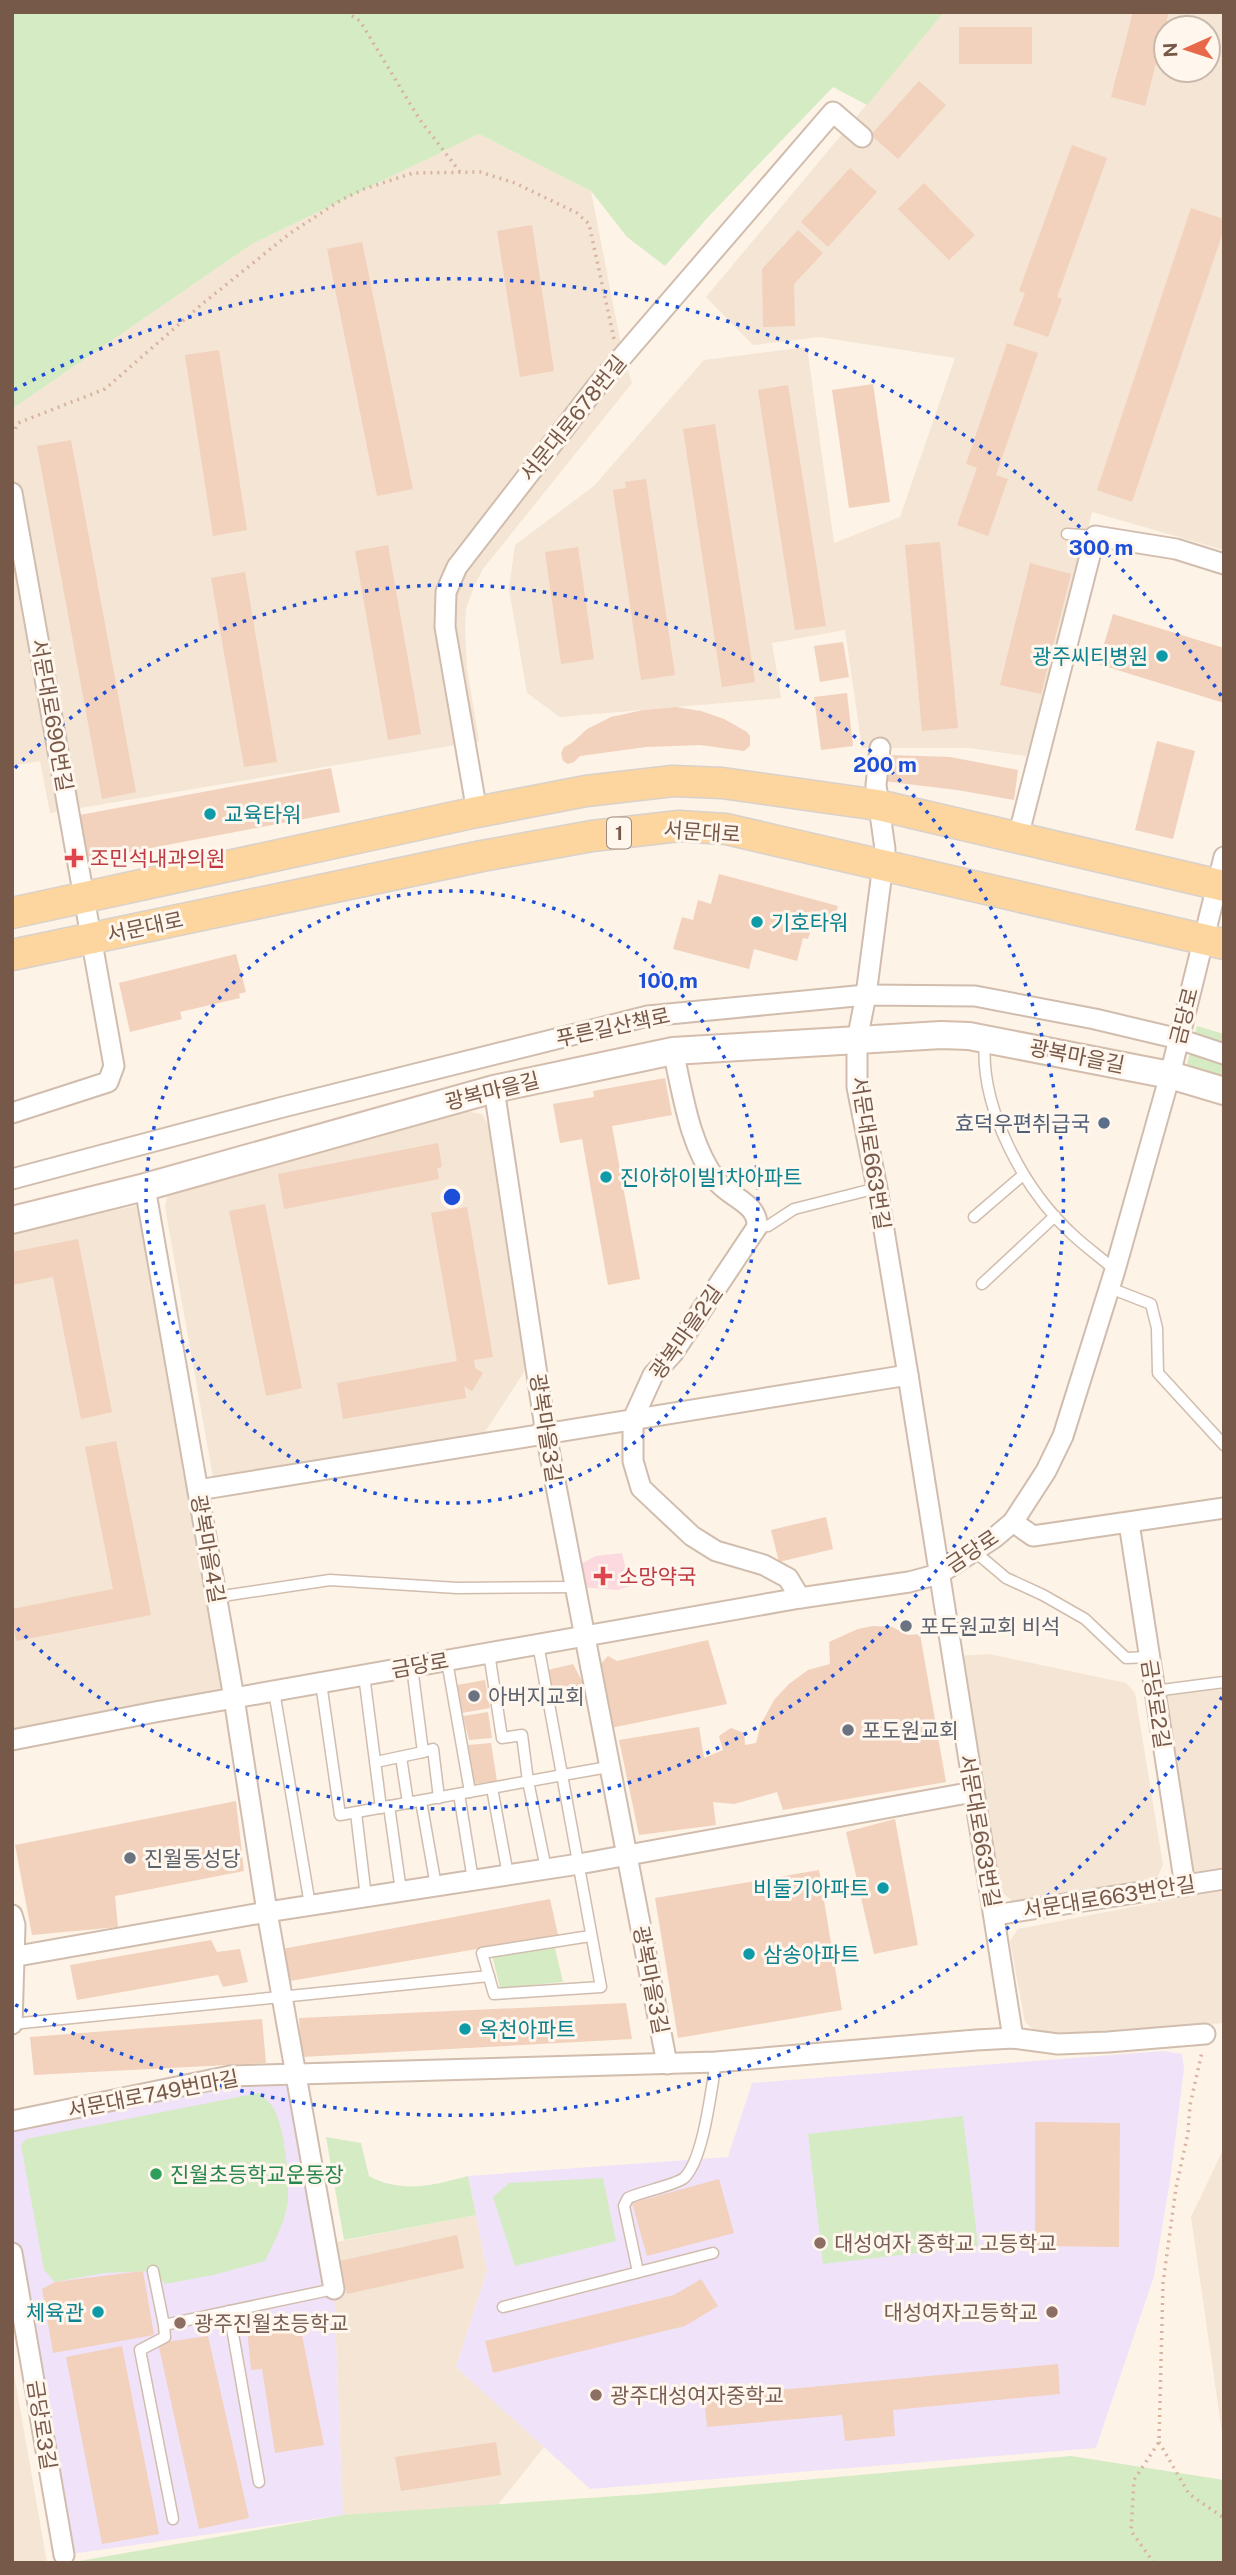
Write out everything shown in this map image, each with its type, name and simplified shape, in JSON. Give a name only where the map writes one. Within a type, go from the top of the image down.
[{"type":"main road","name":"서문대로","points":[[12,913],[477,812],[586,791],[673,781],[722,783],[878,805],[1018,837],[1221,876]]},
{"type":"main road","name":"서문대로","points":[[12,955],[482,856],[592,836],[679,826],[726,829],[1213,942]]},
{"type":"street","name":"서문대로678번길","points":[[477,812],[446,637],[446,592],[464,555],[618,361],[832,112],[862,137]]},
{"type":"street","name":"서문대로690번길","points":[[12,493],[114,1066],[108,1082],[12,1113]]},
{"type":"street","points":[[1018,837],[1096,536],[1176,549],[1224,564]]},
{"type":"street","name":"서문대로663번길","points":[[880,748],[876,785],[885,849],[866,995],[857,1040],[857,1087],[908,1375],[1013,2038]]},
{"type":"street","name":"금당로","points":[[12,1740],[538,1644],[800,1598],[909,1582],[939,1574],[974,1551],[1013,1522],[1046,1471],[1063,1436],[1112,1279],[1179,1039],[1213,942],[1221,876]]},
{"type":"street","name":"푸른길산책로","points":[[12,1179],[296,1103],[648,1016],[866,995],[975,996],[1095,1019],[1179,1039],[1224,1054]]},
{"type":"street","name":"광복마을길","points":[[12,1220],[145,1187],[494,1088],[673,1051],[942,1035],[985,1038],[1170,1075],[1224,1091]]},
{"type":"street","points":[[673,1051],[689,1121],[708,1168],[726,1192],[750,1207],[756,1215],[757,1227]]},
{"type":"street","name":"광복마을3길","points":[[494,1088],[546,1434],[667,2064]]},
{"type":"street","name":"광복마을4길","points":[[145,1187],[234,1698],[267,1912],[334,2289]]},
{"type":"street","name":"광복마을2길","points":[[757,1227],[673,1353],[653,1375],[634,1419],[633,1461],[641,1488],[692,1536],[716,1551],[764,1565],[788,1578],[800,1598]]},
{"type":"street","points":[[198,1490],[908,1375]]},
{"type":"street","points":[[1013,1522],[1032,1536],[1224,1508]]},
{"type":"street","name":"금당로2길","points":[[1129,1522],[1185,1886]]},
{"type":"street","points":[[13,1957],[267,1912],[579,1864],[973,1792]]},
{"type":"street","name":"서문대로663번안길","points":[[995,1915],[1224,1880]]},
{"type":"street","points":[[12,1915],[15,1925],[12,2024]]},
{"type":"street","name":"서문대로749번마길","points":[[12,2121],[230,2076],[716,2062],[1013,2038],[1058,2044],[1205,2034]]},
{"type":"street","name":"금당로3길","points":[[12,2253],[64,2555]]},
{"type":"lane","points":[[1068,534],[1096,536]]},
{"type":"lane","points":[[985,1038],[985,1067],[993,1109],[1023,1175],[1055,1216],[1112,1279],[1151,1304],[1157,1328],[1158,1373],[1224,1446]]},
{"type":"lane","points":[[974,1217],[1023,1175]]},
{"type":"lane","points":[[757,1227],[768,1226],[794,1209],[877,1188]]},
{"type":"lane","points":[[982,1284],[1055,1216]]},
{"type":"lane","points":[[974,1551],[1006,1578],[1044,1595],[1085,1619],[1126,1658],[1149,1657]]},
{"type":"lane","points":[[216,1597],[330,1580],[457,1588],[575,1587]]},
{"type":"lane","points":[[538,1644],[601,1987],[494,1994],[482,1953],[590,1936]]},
{"type":"lane","points":[[489,1653],[502,1738],[522,1735],[545,1869]]},
{"type":"lane","points":[[447,1661],[473,1880]]},
{"type":"lane","points":[[412,1667],[423,1752]]},
{"type":"lane","points":[[364,1675],[376,1762],[401,1891]]},
{"type":"lane","points":[[1154,1690],[1224,1682]]},
{"type":"lane","points":[[321,1683],[340,1815],[608,1767]]},
{"type":"lane","points":[[274,1691],[310,1905]]},
{"type":"lane","points":[[376,1762],[433,1749],[439,1798]]},
{"type":"lane","points":[[401,1757],[408,1803]]},
{"type":"lane","points":[[492,1787],[508,1875]]},
{"type":"lane","points":[[421,1801],[442,1885]]},
{"type":"lane","points":[[356,1812],[366,1897]]},
{"type":"lane","points":[[12,2024],[489,1976]]},
{"type":"lane","points":[[638,2272],[624,2206],[628,2198],[683,2179],[696,2160],[716,2062]]},
{"type":"lane","points":[[503,2306],[713,2253]]},
{"type":"lane","points":[[153,2271],[165,2337],[140,2350],[173,2519]]},
{"type":"lane","points":[[164,2325],[334,2289]]},
{"type":"lane","points":[[229,2311],[259,2482]]},
{"type":"path","points":[[346,12],[360,21],[420,120],[460,172]]},
{"type":"path","points":[[12,435],[18,424],[105,389],[201,305],[289,234],[341,200],[364,188],[413,173],[480,172],[515,183],[577,214],[589,224],[618,361]]},
{"type":"path","points":[[1205,2034],[1190,2105],[1188,2133],[1176,2188],[1163,2283],[1159,2442],[1189,2494],[1224,2518]]},
{"type":"path","points":[[1154,2563],[1131,2532],[1134,2480],[1159,2442]]},
{"type":"shaded area","points":[[944,12],[1224,12],[1224,550],[1092,512],[1043,710],[1026,756],[969,748],[862,748],[845,630],[772,643],[781,698],[560,717],[527,693],[509,589],[515,545],[594,486],[704,360],[807,347],[834,543],[900,517],[955,358],[819,337],[753,345],[706,297]]},
{"type":"shaded area","points":[[479,134],[591,191],[623,355],[632,383],[483,569],[474,586],[466,609],[465,630],[467,669],[479,741],[50,813],[40,761],[12,766],[12,409],[252,244]]},
{"type":"shaded area","points":[[466,1111],[482,1114],[490,1129],[526,1369],[483,1435],[213,1477],[165,1207],[169,1190]]},
{"type":"shaded area","points":[[148,1203],[234,1698],[12,1740],[12,1234]]},
{"type":"shaded area","name":"소망약국","points":[[622,1553],[630,1586],[618,1590],[580,1587],[577,1566],[596,1556]]},
{"type":"shaded area","points":[[989,1654],[1126,1683],[1135,1693],[1163,1865],[1156,1880],[1013,1902],[1001,1891],[960,1656]]},
{"type":"shaded area","points":[[1224,1689],[1224,2023],[1039,2035],[1025,2022],[1010,1941],[1018,1929],[1169,1900],[1193,1862],[1166,1695]]},
{"type":"shaded area","name":"대성여자 중학교 고등학교","points":[[1163,2051],[1182,2054],[1184,2069],[1170,2181],[1154,2276],[1096,2448],[590,2489],[456,2367],[487,2271],[468,2176],[728,2157],[752,2083]]},
{"type":"shaded area","name":"광주진월초등학교","points":[[295,2073],[334,2289],[343,2515],[64,2555],[12,2253],[12,2121]]},
{"type":"shaded area","points":[[1224,2148],[1224,2446],[1191,2217]]},
{"type":"shaded area","points":[[476,2215],[487,2271],[456,2367],[544,2447],[497,2506],[343,2515],[332,2243]]},
{"type":"shaded area","points":[[12,2362],[47,2563],[12,2563]]},
{"type":"green space","points":[[12,12],[944,12],[867,105],[833,87],[708,217],[665,266],[627,237],[591,191],[479,134],[252,244],[12,409]]},
{"type":"green space","points":[[1197,1026],[1224,1034],[1224,1079],[1186,1068]]},
{"type":"green space","points":[[555,1948],[563,1982],[500,1988],[492,1955]]},
{"type":"green space","name":"진월초등학교운동장","points":[[259,2093],[271,2105],[278,2118],[286,2153],[288,2179],[285,2216],[265,2261],[165,2284],[153,2271],[104,2273],[55,2282],[44,2270],[21,2145],[26,2139]]},
{"type":"green space","points":[[963,2116],[978,2246],[823,2264],[808,2134]]},
{"type":"green space","points":[[326,2137],[361,2143],[369,2176],[381,2182],[418,2186],[468,2176],[476,2215],[344,2240]]},
{"type":"green space","points":[[603,2178],[616,2241],[515,2266],[493,2197],[509,2183]]},
{"type":"green space","points":[[1071,2456],[1224,2480],[1224,2563],[68,2563],[343,2515],[646,2494]]},
{"type":"building","points":[[1133,12],[1169,12],[1152,14],[1152,79],[1145,106],[1111,97]]},
{"type":"building","points":[[959,27],[1032,27],[1032,64],[959,64]]},
{"type":"building","points":[[919,81],[946,105],[898,159],[871,135]]},
{"type":"building","points":[[1072,145],[1107,158],[1057,297],[1062,299],[1048,337],[1013,325],[1025,293],[1019,291]]},
{"type":"building","points":[[850,168],[877,192],[828,247],[801,222]]},
{"type":"building","points":[[924,183],[975,235],[949,260],[898,209]]},
{"type":"building","points":[[1191,208],[1224,219],[1224,229],[1132,502],[1097,490]]},
{"type":"building","points":[[532,225],[554,371],[520,377],[497,231]]},
{"type":"building","points":[[798,230],[823,253],[794,284],[795,326],[763,327],[762,269]]},
{"type":"building","points":[[362,242],[413,489],[377,496],[327,249]]},
{"type":"building","points":[[1007,343],[1038,353],[996,475],[1008,479],[988,536],[957,525],[977,468],[966,464]]},
{"type":"building","points":[[219,350],[247,530],[213,536],[185,355]]},
{"type":"building","points":[[873,384],[890,502],[849,508],[832,390]]},
{"type":"building","points":[[788,385],[826,626],[795,630],[758,390]]},
{"type":"building","points":[[715,424],[755,682],[722,687],[683,429]]},
{"type":"building","points":[[71,440],[136,792],[102,799],[37,446]]},
{"type":"building","points":[[646,479],[675,675],[641,680],[613,490],[626,488],[625,482]]},
{"type":"building","points":[[940,542],[958,728],[922,731],[905,545]]},
{"type":"building","points":[[388,545],[421,734],[388,740],[355,551]]},
{"type":"building","points":[[578,547],[594,659],[561,664],[545,552]]},
{"type":"building","points":[[1030,563],[1071,574],[1041,694],[1000,685]]},
{"type":"building","points":[[245,572],[277,762],[244,767],[211,578]]},
{"type":"building","name":"광주씨티병원","points":[[1113,614],[1224,648],[1224,703],[1098,664]]},
{"type":"building","points":[[843,642],[849,677],[820,682],[814,646]]},
{"type":"building","points":[[847,693],[853,746],[821,750],[814,697]]},
{"type":"building","points":[[676,707],[701,711],[724,719],[747,732],[750,746],[744,751],[700,745],[646,747],[580,756],[568,764],[563,761],[561,753],[564,747],[587,729],[611,717]]},
{"type":"building","points":[[1157,741],[1195,751],[1173,839],[1135,830]]},
{"type":"building","points":[[889,755],[950,757],[1018,770],[1014,800],[883,781]]},
{"type":"building","name":"교육타워","points":[[331,768],[340,812],[88,860],[80,815]]},
{"type":"building","name":"기호타워","points":[[719,874],[838,906],[833,923],[817,927],[812,925],[808,939],[803,938],[797,961],[754,949],[749,969],[673,949],[682,917],[693,920],[698,900],[711,904]]},
{"type":"building","points":[[236,954],[246,992],[239,994],[240,998],[180,1012],[182,1019],[130,1032],[119,983]]},
{"type":"building","name":"진아하이빌1차아파트","points":[[665,1078],[672,1115],[612,1126],[640,1279],[608,1285],[582,1139],[560,1143],[553,1104],[594,1097],[593,1091]]},
{"type":"building","points":[[438,1143],[442,1167],[437,1168],[439,1179],[284,1209],[278,1174]]},
{"type":"building","points":[[265,1204],[302,1388],[266,1396],[229,1211]]},
{"type":"building","points":[[467,1207],[493,1357],[474,1360],[475,1368],[483,1373],[472,1391],[464,1386],[466,1398],[343,1419],[337,1383],[457,1361],[431,1213]]},
{"type":"building","points":[[78,1239],[112,1412],[81,1419],[53,1277],[12,1285],[12,1252]]},
{"type":"building","points":[[116,1441],[151,1615],[16,1641],[12,1609],[113,1589],[85,1447]]},
{"type":"building","points":[[826,1517],[833,1549],[779,1562],[771,1530]]},
{"type":"building","name":"포도원교회","points":[[873,1626],[892,1627],[908,1635],[920,1634],[946,1782],[783,1810],[777,1792],[734,1804],[713,1802],[716,1825],[639,1835],[619,1740],[699,1727],[704,1758],[723,1750],[719,1736],[731,1728],[744,1733],[745,1745],[756,1743],[761,1724],[774,1700],[808,1670],[830,1664],[829,1642],[858,1629]]},
{"type":"building","points":[[708,1640],[727,1704],[606,1729],[592,1673],[608,1656],[617,1661]]},
{"type":"building","points":[[573,1664],[589,1694],[550,1698],[548,1670]]},
{"type":"building","name":"아버지교회","points":[[485,1680],[490,1708],[462,1713],[457,1685]]},
{"type":"building","points":[[488,1712],[492,1738],[469,1740],[463,1716]]},
{"type":"building","points":[[491,1743],[497,1781],[474,1784],[468,1745]]},
{"type":"building","name":"진월동성당","points":[[236,1801],[244,1871],[115,1896],[118,1927],[32,1935],[15,1845]]},
{"type":"building","name":"비둘기아파트","points":[[895,1819],[918,1945],[874,1954],[846,1832]]},
{"type":"building","name":"삼송아파트","points":[[819,1870],[842,2010],[678,2038],[655,1898]]},
{"type":"building","points":[[550,1899],[558,1935],[290,1981],[282,1949]]},
{"type":"building","points":[[211,1940],[217,1952],[240,1949],[248,1982],[223,1987],[218,1975],[77,2000],[70,1965]]},
{"type":"building","name":"옥천아파트","points":[[626,2003],[632,2039],[301,2057],[299,2018]]},
{"type":"building","points":[[262,2019],[266,2063],[34,2075],[30,2037]]},
{"type":"building","points":[[1035,2122],[1120,2123],[1119,2247],[1035,2246]]},
{"type":"building","points":[[719,2179],[734,2233],[647,2256],[632,2203]]},
{"type":"building","points":[[457,2235],[464,2268],[347,2294],[340,2261]]},
{"type":"building","name":"체육관","points":[[143,2271],[154,2335],[53,2353],[42,2289],[55,2282]]},
{"type":"building","points":[[701,2279],[718,2306],[685,2326],[493,2373],[485,2341],[674,2295]]},
{"type":"building","points":[[299,2320],[324,2445],[275,2453],[262,2369],[251,2370],[247,2328]]},
{"type":"building","points":[[208,2336],[249,2518],[199,2529],[158,2343]]},
{"type":"building","points":[[122,2346],[159,2534],[102,2544],[66,2357]]},
{"type":"building","points":[[1058,2364],[1060,2394],[893,2410],[895,2436],[845,2441],[842,2415],[707,2427],[704,2397]]},
{"type":"building","points":[[496,2442],[501,2475],[401,2491],[395,2457]]},
{"type":"place","name":"광주씨티병원","points":[[1162,656]]},
{"type":"place","name":"교육타워","points":[[210,814]]},
{"type":"place","name":"조민석내과의원","points":[[74,858]]},
{"type":"place","name":"기호타워","points":[[757,922]]},
{"type":"place","name":"효덕우편취급국","points":[[1104,1123]]},
{"type":"place","name":"진아하이빌1차아파트","points":[[606,1177]]},
{"type":"place","name":"소망약국","points":[[603,1576]]},
{"type":"place","name":"포도원교회 비석","points":[[906,1626]]},
{"type":"place","name":"아버지교회","points":[[474,1696]]},
{"type":"place","name":"포도원교회","points":[[848,1730]]},
{"type":"place","name":"진월동성당","points":[[130,1858]]},
{"type":"place","name":"비둘기아파트","points":[[883,1888]]},
{"type":"place","name":"삼송아파트","points":[[749,1954]]},
{"type":"place","name":"옥천아파트","points":[[465,2029]]},
{"type":"place","name":"진월초등학교운동장","points":[[156,2174]]},
{"type":"place","name":"대성여자 중학교 고등학교","points":[[820,2243]]},
{"type":"place","name":"체육관","points":[[98,2312]]},
{"type":"place","name":"대성여자고등학교","points":[[1052,2312]]},
{"type":"place","name":"광주진월초등학교","points":[[180,2323]]},
{"type":"place","name":"광주대성여자중학교","points":[[596,2395]]}]
